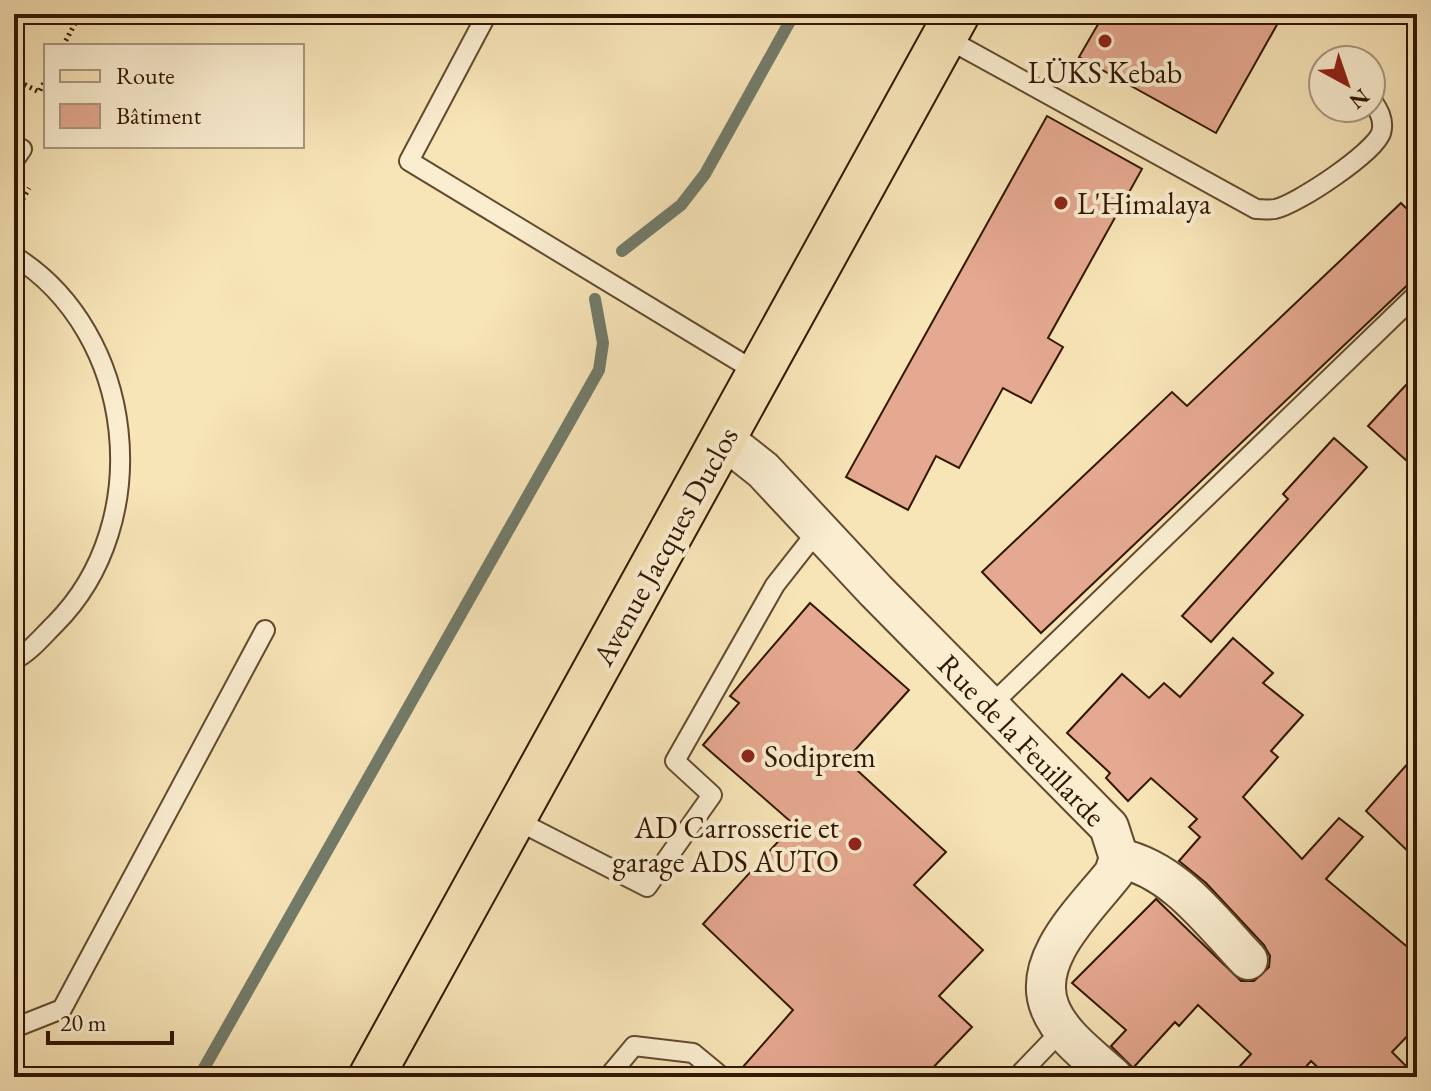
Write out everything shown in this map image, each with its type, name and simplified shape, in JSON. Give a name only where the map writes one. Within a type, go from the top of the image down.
[{"type":"main road","name":"Avenue Jacques Duclos","points":[[371,1077],[725,440],[950,25]]},
{"type":"street","name":"Rue de la Feuillarde","points":[[725,440],[763,470],[1109,827],[1119,858],[1114,873],[1063,939],[1047,971],[1045,991],[1050,1010],[1063,1029],[1113,1077]]},
{"type":"street","points":[[1119,858],[1146,863],[1174,883],[1248,960]]},
{"type":"lane","points":[[487,14],[409,161],[760,374]]},
{"type":"lane","points":[[950,25],[1228,196],[1256,209],[1276,209],[1294,201],[1371,149],[1380,135],[1382,124]]},
{"type":"lane","points":[[14,145],[22,149],[14,161]]},
{"type":"lane","points":[[14,256],[51,282],[78,317],[105,365],[119,422],[119,489],[110,528],[89,582],[64,615],[14,660]]},
{"type":"lane","points":[[990,706],[1417,294]]},
{"type":"lane","points":[[514,819],[647,887],[712,795],[675,761],[775,585],[819,529]]},
{"type":"lane","points":[[14,1028],[62,1009],[265,630]]},
{"type":"lane","points":[[1017,1077],[1063,1029]]},
{"type":"lane","points":[[608,1077],[634,1046],[693,1053],[722,1077]]},
{"type":"path","points":[[64,44],[80,14]]},
{"type":"path","points":[[14,79],[44,95]]},
{"type":"path","points":[[39,92],[44,83]]},
{"type":"building","points":[[1104,14],[1283,14],[1216,133],[1079,57]]},
{"type":"building","points":[[1047,116],[1142,169],[1048,338],[1063,347],[1031,403],[1003,388],[959,468],[936,456],[908,510],[846,477]]},
{"type":"building","points":[[1401,203],[1417,219],[1417,276],[1041,633],[982,572],[1172,392],[1187,406]]},
{"type":"building","points":[[1417,373],[1417,470],[1368,426]]},
{"type":"building","points":[[1334,438],[1367,467],[1211,642],[1182,616],[1288,499],[1283,494]]},
{"type":"building","points":[[810,603],[909,690],[846,760],[946,852],[914,885],[983,950],[939,996],[972,1027],[924,1077],[734,1077],[793,1010],[703,924],[786,833],[782,830],[790,821],[703,745],[739,703],[730,696]]},
{"type":"building","points":[[1233,638],[1273,673],[1263,683],[1303,715],[1271,751],[1278,757],[1243,797],[1302,859],[1339,818],[1363,837],[1326,879],[1417,955],[1417,1026],[1392,1052],[1417,1077],[1328,1077],[1311,1061],[1297,1077],[1230,1077],[1251,1054],[1198,1005],[1179,1026],[1175,1022],[1133,1068],[1111,1046],[1126,1030],[1072,983],[1156,899],[1241,981],[1254,981],[1269,967],[1270,956],[1264,945],[1206,883],[1179,861],[1200,837],[1189,827],[1197,819],[1151,778],[1128,801],[1106,778],[1110,773],[1067,733],[1122,674],[1149,698],[1164,683],[1180,697]]},
{"type":"building","points":[[1417,753],[1417,860],[1366,811]]},
{"type":"waterway","points":[[622,251],[681,205],[705,174],[794,14]]},
{"type":"waterway","points":[[199,1077],[599,370],[603,343],[595,299]]},
{"type":"place","name":"LÜKS Kebab","points":[[1105,41]]},
{"type":"place","name":"L'Himalaya","points":[[1061,203]]},
{"type":"place","name":"Sodiprem","points":[[748,756]]},
{"type":"place","name":"AD Carrosserie et garage ADS AUTO","points":[[855,844]]}]
